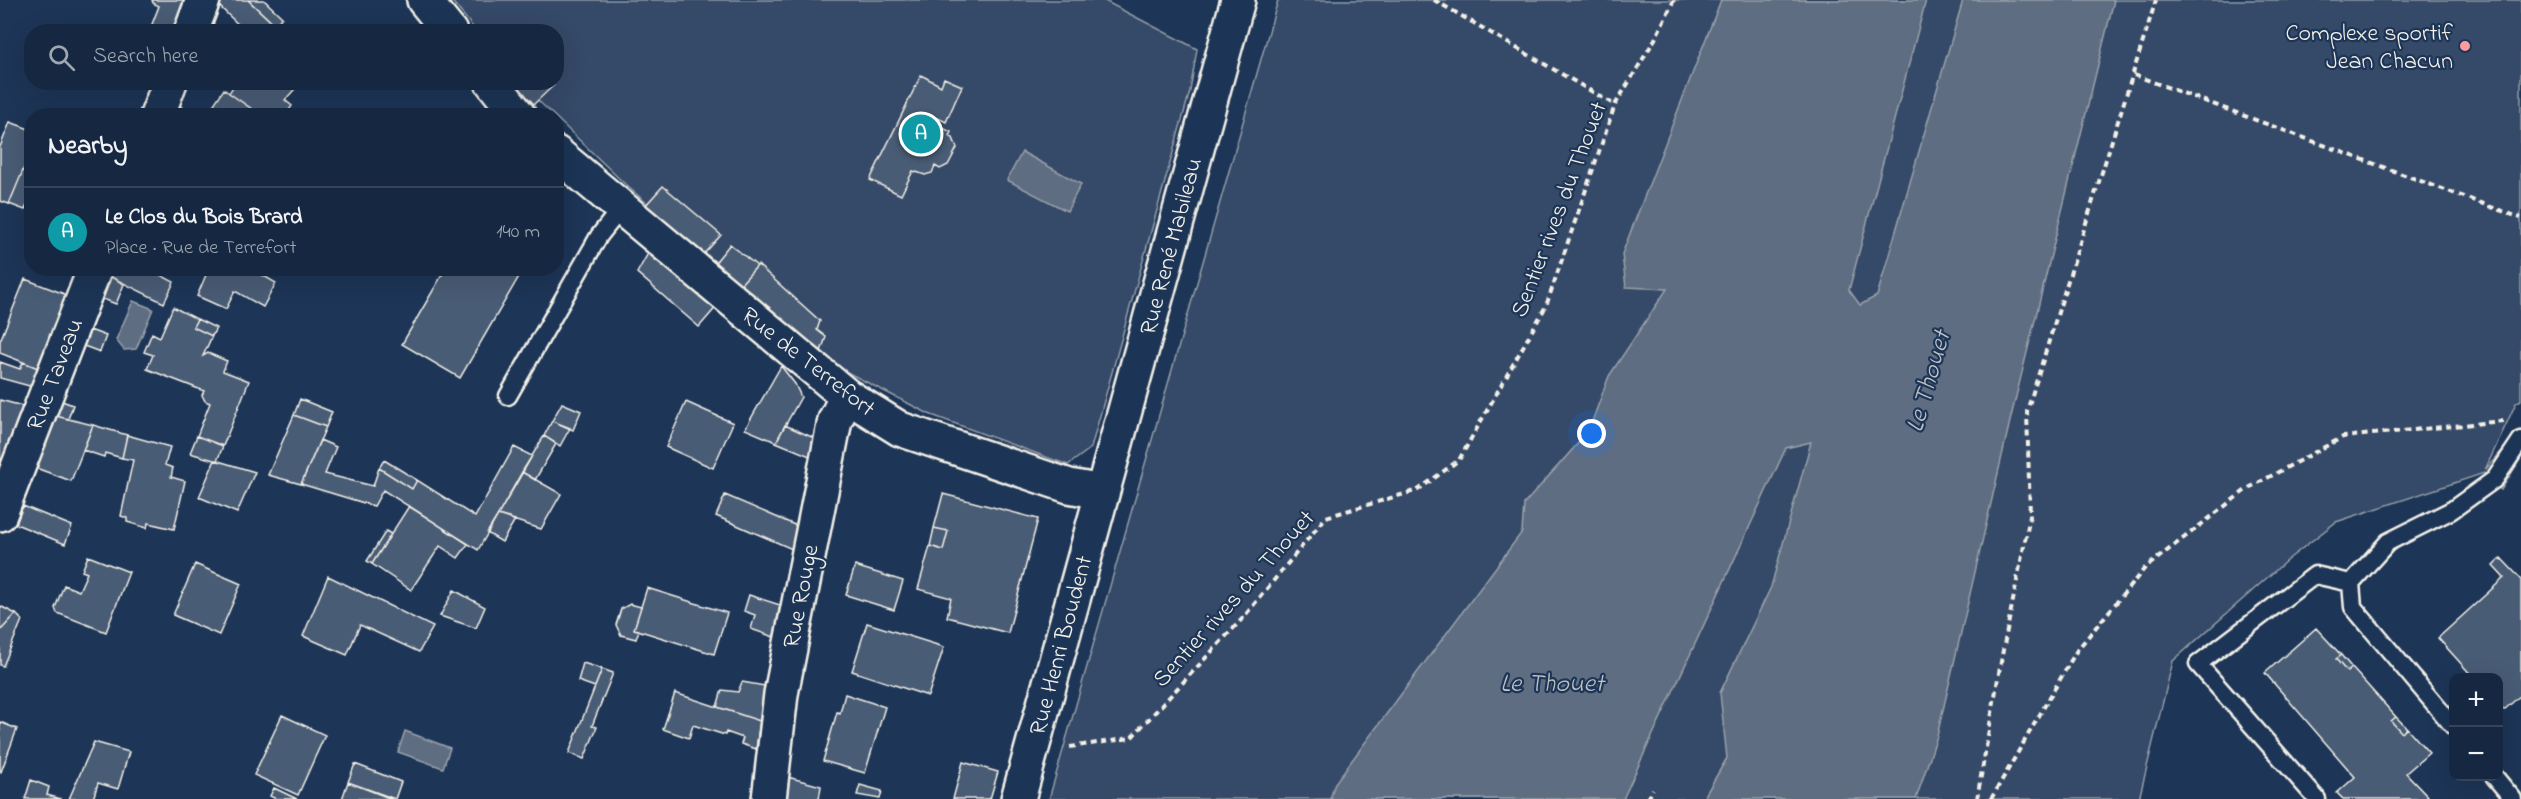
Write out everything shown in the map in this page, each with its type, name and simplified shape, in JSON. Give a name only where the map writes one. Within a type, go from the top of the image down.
[{"type":"street","points":[[193,24],[203,0]]},
{"type":"street","points":[[423,0],[443,24]]},
{"type":"street","name":"Rue René Mabileau","points":[[1102,492],[1238,0]]},
{"type":"street","points":[[160,108],[167,90]]},
{"type":"street","points":[[498,90],[513,108]]},
{"type":"street","name":"Rue de Terrefort","points":[[564,160],[847,396],[900,429],[1069,486],[1102,492]]},
{"type":"street","name":"Rue Taveau","points":[[0,514],[92,276]]},
{"type":"street","name":"Rue Rouge","points":[[769,799],[781,694],[835,420],[847,396]]},
{"type":"street","name":"Rue Henri Boudent","points":[[1018,799],[1102,492]]},
{"type":"lane","points":[[508,396],[599,236],[621,208]]},
{"type":"lane","points":[[2453,727],[2353,607],[2351,583],[2388,542],[2452,510],[2495,479],[2521,440]]},
{"type":"lane","points":[[2317,799],[2198,664],[2315,575],[2351,583]]},
{"type":"lane","points":[[2497,781],[2513,799]]},
{"type":"path","points":[[1434,0],[1615,105]]},
{"type":"path","name":"Sentier rives du Thouet","points":[[1030,753],[1131,738],[1242,619],[1326,517],[1418,490],[1459,460],[1546,306],[1615,105],[1655,39],[1674,0]]},
{"type":"path","points":[[1977,799],[2003,650],[2030,516],[2027,411],[2156,0]]},
{"type":"path","points":[[2134,75],[2521,218]]},
{"type":"path","points":[[1991,799],[2077,650],[2145,568],[2247,489],[2343,437],[2509,420]]},
{"type":"path","points":[[1648,799],[1653,789]]},
{"type":"shaded area","points":[[451,0],[1103,0],[1197,49],[1190,91],[1091,448],[1068,465],[929,414],[839,368],[627,186],[564,125],[564,108],[546,108],[527,90],[564,90],[564,24],[470,24]]},
{"type":"shaded area","points":[[1278,0],[2521,0],[2521,400],[2516,403],[2485,470],[2521,429],[2521,458],[2501,490],[2484,473],[2336,522],[2286,561],[2173,661],[2139,799],[1049,799]]},
{"type":"water","name":"Le Thouet","points":[[1721,0],[1926,0],[1849,290],[1860,305],[1877,296],[1963,0],[2114,0],[2011,417],[1937,736],[1916,799],[1703,799],[1727,758],[1720,693],[1771,587],[1811,442],[1786,448],[1623,799],[1330,799],[1335,783],[1522,532],[1524,504],[1588,432],[1609,376],[1667,289],[1626,287],[1622,254]]},
{"type":"water","points":[[1022,152],[1081,184],[1067,211],[1007,180]]},
{"type":"water","points":[[133,301],[153,309],[136,349],[124,350],[116,340]]},
{"type":"water","points":[[405,731],[450,748],[443,768],[398,752]]},
{"type":"building","points":[[152,0],[191,0],[182,24],[152,24],[159,6]]},
{"type":"building","points":[[221,0],[248,0],[274,24],[238,24],[219,6]]},
{"type":"building","points":[[248,0],[264,0],[282,17],[274,24]]},
{"type":"building","points":[[921,75],[941,86],[944,78],[962,86],[946,122],[938,118],[935,124],[951,132],[949,136],[953,138],[957,148],[948,165],[940,169],[935,166],[932,173],[925,175],[913,171],[901,195],[870,180]]},
{"type":"building","points":[[225,90],[251,108],[211,108]]},
{"type":"building","points":[[231,90],[294,90],[285,100],[292,106],[291,108],[251,108],[229,93]]},
{"type":"building","points":[[520,90],[549,90],[534,104]]},
{"type":"building","points":[[10,122],[24,127],[24,168],[9,204],[0,201],[0,147]]},
{"type":"building","points":[[24,168],[24,210],[9,204]]},
{"type":"building","points":[[663,186],[721,235],[702,256],[644,207]]},
{"type":"building","points":[[730,244],[757,266],[738,287],[713,265]]},
{"type":"building","points":[[651,248],[718,305],[699,327],[637,273]]},
{"type":"building","points":[[758,265],[820,321],[817,330],[826,337],[819,357],[738,287]]},
{"type":"building","points":[[162,276],[174,282],[164,303],[111,277]]},
{"type":"building","points":[[206,276],[264,276],[276,283],[263,307],[235,291],[226,309],[197,296]]},
{"type":"building","points":[[441,276],[519,276],[460,378],[402,344]]},
{"type":"building","points":[[111,277],[124,284],[116,304],[103,299]]},
{"type":"building","points":[[25,279],[67,295],[38,368],[0,353],[0,341]]},
{"type":"building","points":[[173,307],[197,319],[193,327],[212,336],[203,356],[208,353],[227,361],[223,371],[249,381],[223,446],[197,436],[210,403],[205,401],[202,395],[204,391],[147,369],[153,355],[144,352],[152,333],[160,337]]},
{"type":"building","points":[[197,319],[216,328],[212,336],[193,327]]},
{"type":"building","points":[[90,330],[106,336],[100,352],[84,346]]},
{"type":"building","points":[[0,362],[20,369],[23,362],[38,368],[37,388],[0,378]]},
{"type":"building","points":[[781,366],[795,384],[801,397],[776,442],[745,429]]},
{"type":"building","points":[[300,399],[332,412],[326,427],[294,415]]},
{"type":"building","points":[[0,400],[30,408],[0,471]]},
{"type":"building","points":[[62,401],[73,405],[68,419],[56,416]]},
{"type":"building","points":[[686,402],[733,423],[713,468],[666,447]]},
{"type":"building","points":[[562,403],[581,411],[573,430],[552,421]]},
{"type":"building","points":[[294,415],[326,427],[301,484],[268,475]]},
{"type":"building","points":[[56,416],[93,425],[71,481],[36,468]]},
{"type":"building","points":[[552,421],[570,428],[560,446],[544,436]]},
{"type":"building","points":[[93,425],[127,435],[122,458],[105,453],[104,457],[83,450]]},
{"type":"building","points":[[785,425],[814,438],[812,457],[776,442]]},
{"type":"building","points":[[127,435],[170,447],[165,465],[173,468],[171,477],[185,481],[174,529],[148,523],[147,528],[127,522],[127,518],[121,516],[133,460],[122,458]]},
{"type":"building","points":[[197,436],[223,446],[217,461],[190,453]]},
{"type":"building","points":[[544,436],[556,444],[535,480],[522,472]]},
{"type":"building","points":[[320,440],[336,447],[325,474],[373,486],[379,468],[412,489],[417,480],[475,517],[514,447],[532,456],[478,550],[383,490],[374,506],[301,484]]},
{"type":"building","points":[[215,460],[255,472],[237,513],[199,497]]},
{"type":"building","points":[[384,460],[417,480],[412,489],[379,468]]},
{"type":"building","points":[[522,472],[561,494],[541,529],[498,515]]},
{"type":"building","points":[[943,494],[1038,519],[1008,633],[947,617],[951,598],[918,589],[930,546],[943,550],[948,531],[934,528]]},
{"type":"building","points":[[725,495],[797,526],[792,549],[716,516]]},
{"type":"building","points":[[23,506],[72,526],[65,544],[16,524]]},
{"type":"building","points":[[409,506],[468,544],[458,558],[440,546],[411,590],[372,564]]},
{"type":"building","points":[[498,515],[515,520],[502,542],[487,533]]},
{"type":"building","points":[[934,528],[948,531],[943,550],[930,546]]},
{"type":"building","points":[[386,531],[391,534],[372,564],[367,561]]},
{"type":"building","points":[[88,556],[129,572],[106,632],[57,613],[55,608],[64,585],[79,591],[87,573],[82,571]]},
{"type":"building","points":[[2501,558],[2521,579],[2521,695],[2504,710],[2503,673],[2470,673],[2438,638],[2504,578],[2493,566]]},
{"type":"building","points":[[195,564],[241,584],[219,635],[173,615]]},
{"type":"building","points":[[855,566],[903,581],[894,610],[846,595]]},
{"type":"building","points":[[328,576],[433,627],[419,652],[360,625],[347,655],[303,636]]},
{"type":"building","points":[[647,588],[727,613],[714,654],[634,629]]},
{"type":"building","points":[[454,590],[485,607],[476,628],[440,616]]},
{"type":"building","points":[[749,595],[780,605],[774,637],[751,629],[755,615],[744,611]]},
{"type":"building","points":[[630,604],[641,607],[634,629],[639,630],[636,639],[621,635],[616,625],[621,609]]},
{"type":"building","points":[[0,606],[16,614],[0,631]]},
{"type":"building","points":[[16,614],[22,620],[3,666],[0,665],[0,631]]},
{"type":"building","points":[[867,623],[944,647],[928,696],[852,671]]},
{"type":"building","points":[[2316,628],[2341,655],[2336,659],[2347,672],[2352,668],[2396,717],[2391,721],[2402,733],[2407,728],[2429,753],[2406,773],[2428,796],[2424,799],[2343,799],[2337,793],[2355,777],[2265,673]]},
{"type":"building","points":[[2341,655],[2352,668],[2347,672],[2336,659]]},
{"type":"building","points":[[583,663],[602,669],[595,687],[578,681]]},
{"type":"building","points":[[602,669],[613,673],[592,726],[597,727],[584,759],[569,753]]},
{"type":"building","points":[[742,682],[765,686],[760,721],[717,707],[722,690],[738,692]]},
{"type":"building","points":[[675,693],[760,721],[756,749],[741,744],[743,738],[726,732],[725,735],[693,725],[689,738],[663,729]]},
{"type":"building","points":[[845,694],[885,707],[865,773],[823,761],[837,712],[840,713]]},
{"type":"building","points":[[282,715],[325,735],[298,795],[254,775]]},
{"type":"building","points":[[2396,717],[2407,728],[2402,733],[2391,721]]},
{"type":"building","points":[[0,722],[17,729],[1,772],[0,771]]},
{"type":"building","points":[[94,742],[129,752],[118,789],[98,783],[93,799],[69,799]]},
{"type":"building","points":[[963,762],[998,772],[990,799],[953,799]]},
{"type":"building","points":[[355,764],[401,782],[395,799],[348,782]]},
{"type":"building","points":[[784,776],[821,786],[819,799],[782,799]]},
{"type":"building","points":[[31,780],[49,787],[47,795],[61,799],[25,799]]},
{"type":"building","points":[[348,782],[392,799],[342,799]]},
{"type":"building","points":[[860,785],[882,791],[880,799],[857,795]]},
{"type":"building","points":[[274,788],[297,799],[276,799],[270,796]]},
{"type":"place","name":"Complexe sportif Jean Chacun","points":[[2465,46]]},
{"type":"place","name":"Le Clos du Bois Brard","points":[[921,134]]}]
